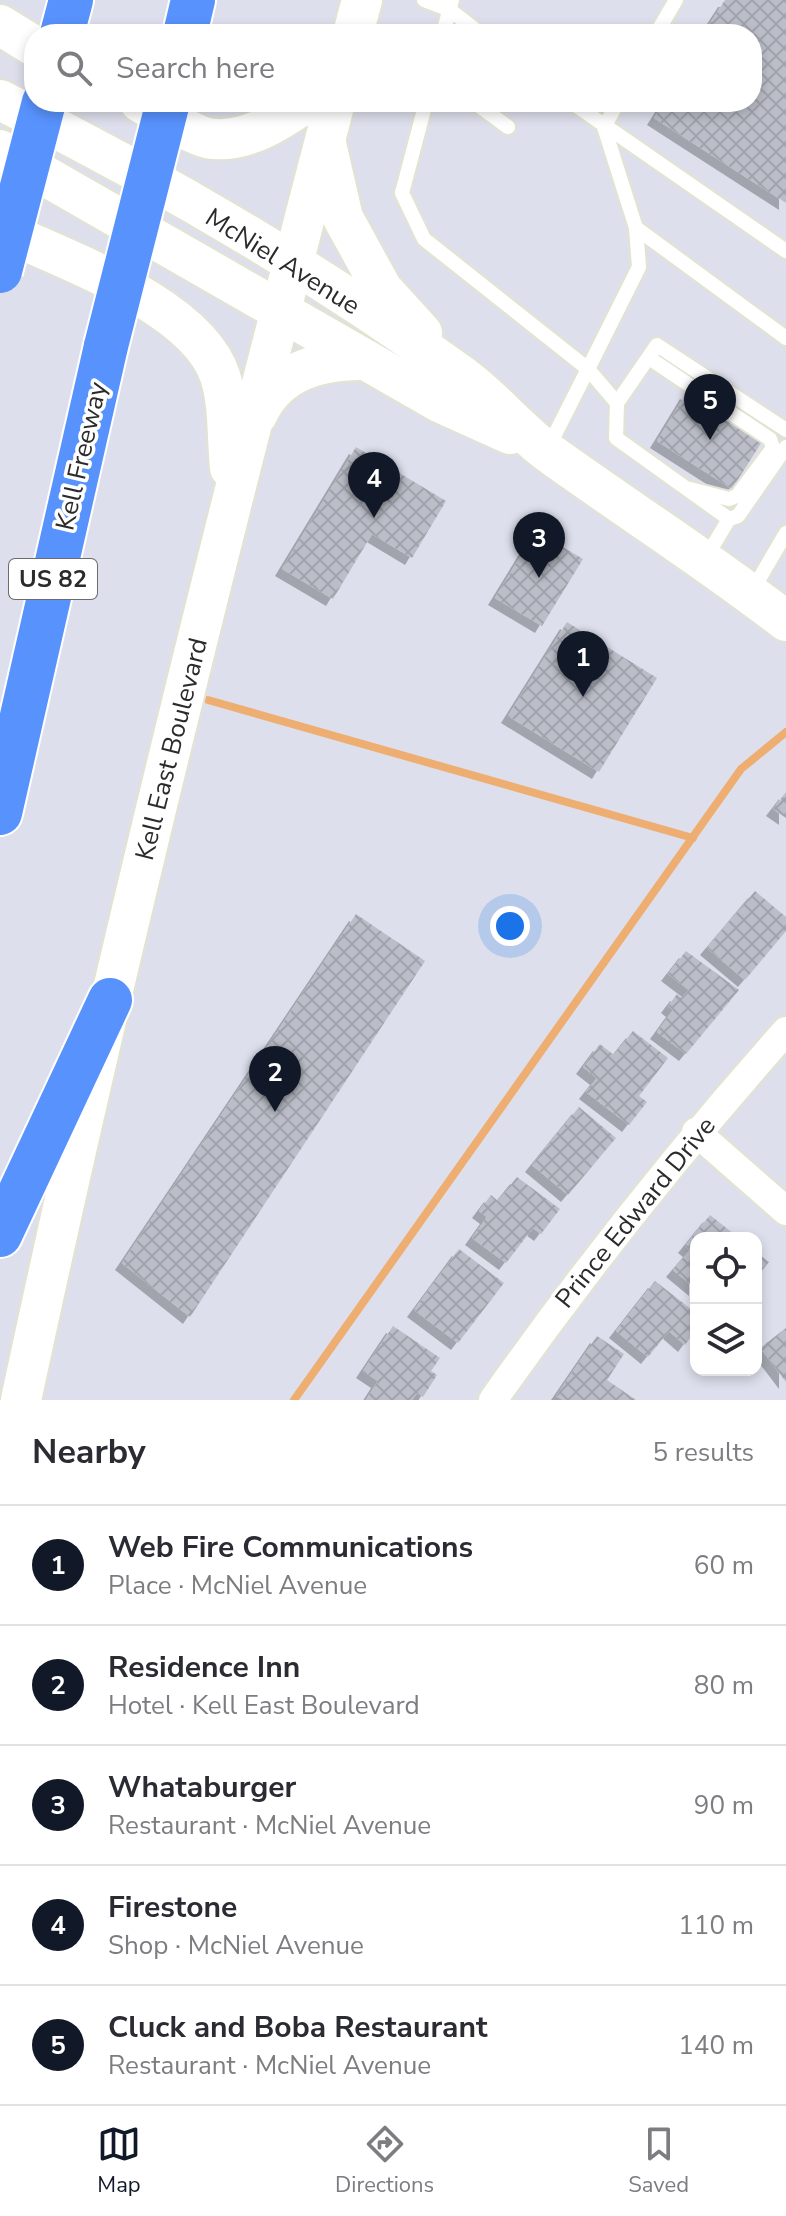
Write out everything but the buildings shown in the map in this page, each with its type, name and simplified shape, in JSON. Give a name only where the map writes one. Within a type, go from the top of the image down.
[{"type":"highway","points":[[65,24],[71,0]]},
{"type":"highway","points":[[187,24],[193,0]]},
{"type":"highway","points":[[0,271],[41,112]]},
{"type":"highway","name":"Kell Freeway","points":[[0,813],[106,346],[165,112]]},
{"type":"highway","points":[[0,1235],[110,1000]]},
{"type":"main road","points":[[356,24],[362,0]]},
{"type":"main road","points":[[0,25],[24,40]]},
{"type":"main road","name":"McNiel Avenue","points":[[0,100],[95,148],[292,265],[460,374],[547,451],[705,559],[786,621]]},
{"type":"main road","points":[[159,112],[207,138],[251,134],[292,112]]},
{"type":"main road","points":[[330,121],[343,218],[382,289],[460,374]]},
{"type":"main road","name":"Kell East Boulevard","points":[[21,1400],[110,1000],[233,496],[330,121]]},
{"type":"main road","name":"McNiel Avenue","points":[[0,150],[439,402],[547,451]]},
{"type":"main road","points":[[0,229],[153,302],[190,330],[220,375],[233,496]]},
{"type":"main road","points":[[249,434],[261,406],[294,375],[307,367],[336,359],[366,360]]},
{"type":"street","name":"Prince Edward Drive","points":[[493,1400],[578,1279],[696,1132],[786,1031]]},
{"type":"street","points":[[696,1132],[786,1211]]},
{"type":"lane","points":[[424,0],[451,5],[471,24]]},
{"type":"lane","points":[[662,24],[676,0]]},
{"type":"lane","points":[[423,112],[402,193],[424,239],[588,369],[617,403]]},
{"type":"lane","points":[[488,112],[508,127]]},
{"type":"lane","points":[[584,112],[786,251]]},
{"type":"lane","points":[[547,451],[639,267],[636,228],[604,127],[612,112]]},
{"type":"lane","points":[[636,228],[786,338]]},
{"type":"lane","points":[[729,519],[616,438],[617,403],[657,345],[786,430]]},
{"type":"lane","points":[[649,358],[770,439],[773,448],[737,496],[729,499],[686,488]]},
{"type":"lane","points":[[705,559],[729,519],[738,516],[786,447]]},
{"type":"lane","points":[[750,593],[786,533]]},
{"type":"waterway","points":[[208,700],[693,838]]},
{"type":"waterway","points":[[294,1400],[741,769],[786,732]]},
{"type":"place","name":"Cluck and Boba Restaurant","points":[[710,440]]},
{"type":"place","name":"Firestone","points":[[374,518]]},
{"type":"place","name":"Whataburger","points":[[539,578]]},
{"type":"place","name":"Web Fire Communications","points":[[583,697]]},
{"type":"place","name":"Residence Inn","points":[[275,1112]]}]
